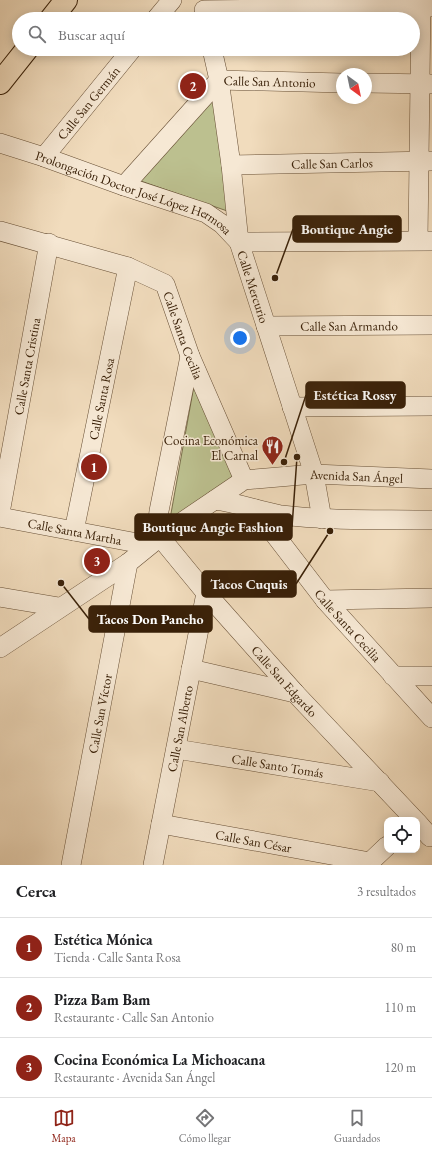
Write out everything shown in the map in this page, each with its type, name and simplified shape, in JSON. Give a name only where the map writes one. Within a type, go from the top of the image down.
[{"type":"main road","points":[[57,12],[66,0]]},
{"type":"main road","points":[[0,83],[21,56]]},
{"type":"street","points":[[162,12],[172,0]]},
{"type":"street","points":[[205,10],[425,5],[427,84],[425,240]]},
{"type":"street","name":"Calle San Germán","points":[[44,157],[126,56]]},
{"type":"street","name":"Calle Mercurio","points":[[214,56],[219,80],[231,165],[239,242],[314,474],[322,519]]},
{"type":"street","name":"Calle San Antonio","points":[[124,186],[219,80],[336,83]]},
{"type":"street","points":[[372,83],[427,84]]},
{"type":"street","name":"Prolongación Doctor José López Hermosa","points":[[0,143],[206,213],[222,224],[239,242],[425,240]]},
{"type":"street","name":"Calle San Carlos","points":[[231,165],[426,161]]},
{"type":"street","name":"Calle Santa Cecilia","points":[[0,231],[49,243],[128,267],[165,284],[190,356],[244,480]]},
{"type":"street","name":"Calle Santa Cristina","points":[[0,513],[49,243]]},
{"type":"street","name":"Calle Santa Rosa","points":[[74,531],[128,267]]},
{"type":"street","name":"Calle San Armando","points":[[266,326],[432,326]]},
{"type":"street","points":[[154,541],[190,356]]},
{"type":"street","points":[[292,407],[432,406]]},
{"type":"street","name":"Avenida San Ángel","points":[[0,648],[128,563],[154,541],[244,480],[314,474],[432,479]]},
{"type":"street","points":[[215,500],[236,503],[255,509],[280,514],[322,519],[432,520]]},
{"type":"street","name":"Calle Santa Cecilia","points":[[255,509],[325,600],[432,718]]},
{"type":"street","name":"Calle Santa Martha","points":[[0,517],[74,531],[154,541]]},
{"type":"street","name":"Calle San Edgardo","points":[[154,541],[206,593],[295,694],[380,782],[411,817]]},
{"type":"street","name":"Calle San Víctor","points":[[71,865],[128,563]]},
{"type":"street","name":"Calle San Alberto","points":[[153,865],[206,593]]},
{"type":"street","points":[[0,597],[59,608]]},
{"type":"street","points":[[325,600],[432,598]]},
{"type":"street","points":[[191,670],[295,694]]},
{"type":"street","points":[[393,676],[432,676]]},
{"type":"street","name":"Calle Santo Tomás","points":[[176,749],[380,782]]},
{"type":"street","name":"Calle San César","points":[[161,824],[369,863]]},
{"type":"street","points":[[420,825],[430,837]]},
{"type":"street","points":[[369,863],[384,849]]},
{"type":"green space","points":[[217,88],[233,213],[135,179]]},
{"type":"green space","points":[[195,380],[237,476],[170,519]]},
{"type":"place","name":"Pizza Bam Bam","points":[[193,86]]},
{"type":"place","name":"Boutique Angie","points":[[275,278]]},
{"type":"place","name":"Boutique Angie Fashion","points":[[297,457]]},
{"type":"place","name":"Estética Rossy","points":[[284,462]]},
{"type":"place","name":"Cocina Económica El Carnal","points":[[273,466]]},
{"type":"place","name":"Estética Mónica","points":[[94,467]]},
{"type":"place","name":"Tacos Cuquis","points":[[330,531]]},
{"type":"place","name":"Cocina Económica La Michoacana","points":[[97,561]]},
{"type":"place","name":"Tacos Don Pancho","points":[[61,583]]}]
